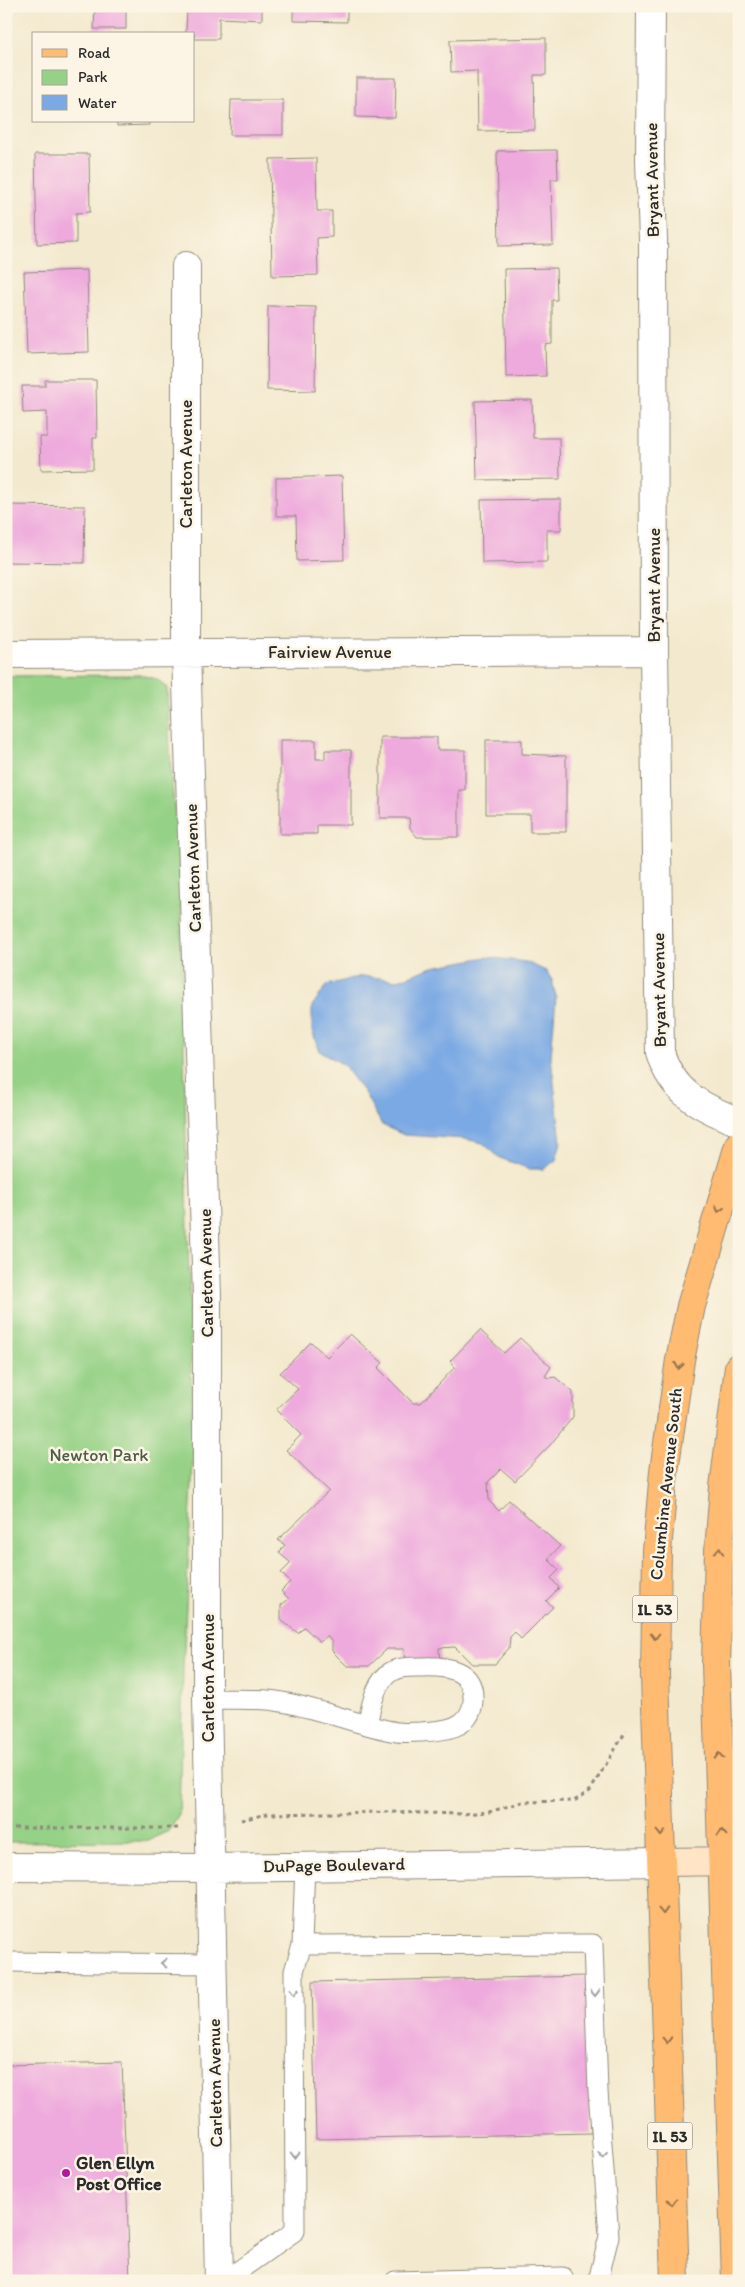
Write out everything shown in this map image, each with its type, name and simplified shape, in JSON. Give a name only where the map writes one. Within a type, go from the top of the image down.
[{"type":"main road","name":"Columbine Avenue South","points":[[662,1862],[655,1655],[657,1551],[664,1471],[671,1413],[691,1306],[739,1145]]},
{"type":"main road","points":[[736,2281],[731,1861],[716,1664],[719,1550],[724,1487],[739,1368]]},
{"type":"main road","name":"IL 53","points":[[662,1862],[675,2281]]},
{"type":"street","name":"Bryant Avenue","points":[[651,6],[650,161],[654,239],[654,651],[660,1052],[665,1070],[681,1090],[707,1110],[739,1122]]},
{"type":"street","name":"Carleton Avenue","points":[[186,266],[186,653],[207,1296],[207,1699],[218,2281]]},
{"type":"street","name":"Fairview Avenue","points":[[6,654],[654,651]]},
{"type":"street","points":[[662,1862],[731,1861]]},
{"type":"street","name":"DuPage Boulevard","points":[[6,1867],[211,1868],[305,1865],[662,1862]]},
{"type":"lane","points":[[207,1699],[275,1701],[306,1707],[399,1733],[445,1730],[455,1728],[464,1722],[470,1713],[473,1703],[469,1682],[453,1669],[444,1666],[396,1669],[384,1677],[377,1688],[367,1724]]},
{"type":"lane","points":[[224,2281],[295,2232],[294,1971],[302,1945],[305,1865]]},
{"type":"lane","points":[[302,1945],[593,1944],[598,2091],[609,2236],[598,2281]]},
{"type":"lane","points":[[6,1962],[213,1964]]},
{"type":"lane","points":[[395,2281],[563,2277]]},
{"type":"path","points":[[6,1828],[210,1828],[267,1814],[388,1812],[461,1814],[489,1812],[522,1802],[574,1801],[590,1791],[627,1729]]},
{"type":"green space","name":"Newton Park","points":[[140,675],[157,679],[167,688],[171,774],[180,870],[193,1463],[183,1668],[179,1815],[169,1831],[146,1841],[6,1842],[6,676]]},
{"type":"water","points":[[486,957],[526,962],[546,971],[552,980],[556,997],[551,1057],[561,1142],[556,1160],[544,1169],[530,1169],[500,1158],[483,1143],[465,1139],[404,1135],[382,1125],[365,1094],[344,1065],[320,1051],[312,1031],[312,1006],[327,985],[362,976],[398,980],[433,967]]},
{"type":"building","points":[[95,6],[126,6],[126,29],[94,29]]},
{"type":"building","points":[[187,6],[262,6],[262,20],[219,18],[219,39],[195,39],[195,32],[186,32]]},
{"type":"building","points":[[293,6],[347,6],[347,22],[293,21]]},
{"type":"building","points":[[546,38],[546,75],[534,75],[535,130],[478,131],[477,71],[451,72],[450,40]]},
{"type":"building","points":[[356,78],[396,78],[395,118],[356,117]]},
{"type":"building","points":[[231,100],[283,100],[283,135],[230,135]]},
{"type":"building","points":[[117,122],[149,122],[149,125],[117,126]]},
{"type":"building","points":[[557,150],[558,179],[551,179],[553,245],[499,246],[497,151]]},
{"type":"building","points":[[35,154],[89,154],[90,212],[76,213],[76,243],[37,244]]},
{"type":"building","points":[[316,158],[317,211],[332,211],[332,237],[317,238],[318,275],[272,276],[270,159]]},
{"type":"building","points":[[556,268],[557,300],[552,300],[552,344],[545,345],[546,376],[506,377],[504,269]]},
{"type":"building","points":[[87,270],[89,352],[27,354],[24,272]]},
{"type":"building","points":[[268,306],[316,307],[315,391],[267,390]]},
{"type":"building","points":[[45,380],[96,380],[97,438],[93,438],[93,469],[41,470],[40,437],[47,437],[47,412],[23,413],[22,386],[45,386]]},
{"type":"building","points":[[532,400],[533,438],[559,438],[560,479],[477,480],[475,401]]},
{"type":"building","points":[[342,476],[344,560],[297,561],[296,516],[276,516],[276,478]]},
{"type":"building","points":[[561,499],[561,530],[547,530],[547,562],[482,563],[481,500]]},
{"type":"building","points":[[6,505],[85,506],[84,563],[6,562]]},
{"type":"building","points":[[380,737],[437,737],[437,750],[465,750],[465,790],[459,790],[459,837],[417,837],[410,828],[409,818],[380,818]]},
{"type":"building","points":[[280,740],[316,740],[316,759],[325,759],[325,750],[351,750],[351,825],[317,825],[317,834],[280,834]]},
{"type":"building","points":[[486,740],[522,740],[522,754],[566,756],[566,832],[530,832],[530,814],[486,814]]},
{"type":"building","points":[[480,1330],[504,1353],[520,1338],[551,1367],[545,1376],[548,1378],[555,1377],[573,1392],[573,1417],[550,1445],[515,1481],[501,1469],[488,1482],[489,1501],[499,1511],[509,1500],[560,1546],[548,1559],[559,1570],[551,1578],[559,1588],[546,1601],[553,1607],[521,1639],[515,1632],[510,1637],[509,1648],[495,1664],[472,1664],[455,1647],[439,1648],[440,1664],[405,1665],[404,1649],[387,1649],[369,1666],[347,1666],[332,1651],[332,1642],[327,1636],[320,1642],[304,1627],[298,1633],[281,1620],[281,1605],[289,1599],[281,1591],[290,1582],[281,1573],[291,1563],[279,1553],[285,1545],[278,1540],[329,1491],[286,1450],[301,1435],[276,1410],[298,1389],[280,1373],[311,1342],[327,1357],[350,1334],[383,1363],[378,1368],[413,1403],[421,1403],[455,1367],[450,1361]]},
{"type":"building","points":[[588,1976],[591,2133],[316,2139],[312,1982]]},
{"type":"building","name":"Glen Ellyn Post Office","points":[[122,2062],[130,2281],[6,2281],[6,2065]]},
{"type":"place","name":"Glen Ellyn Post Office","points":[[66,2173]]}]
